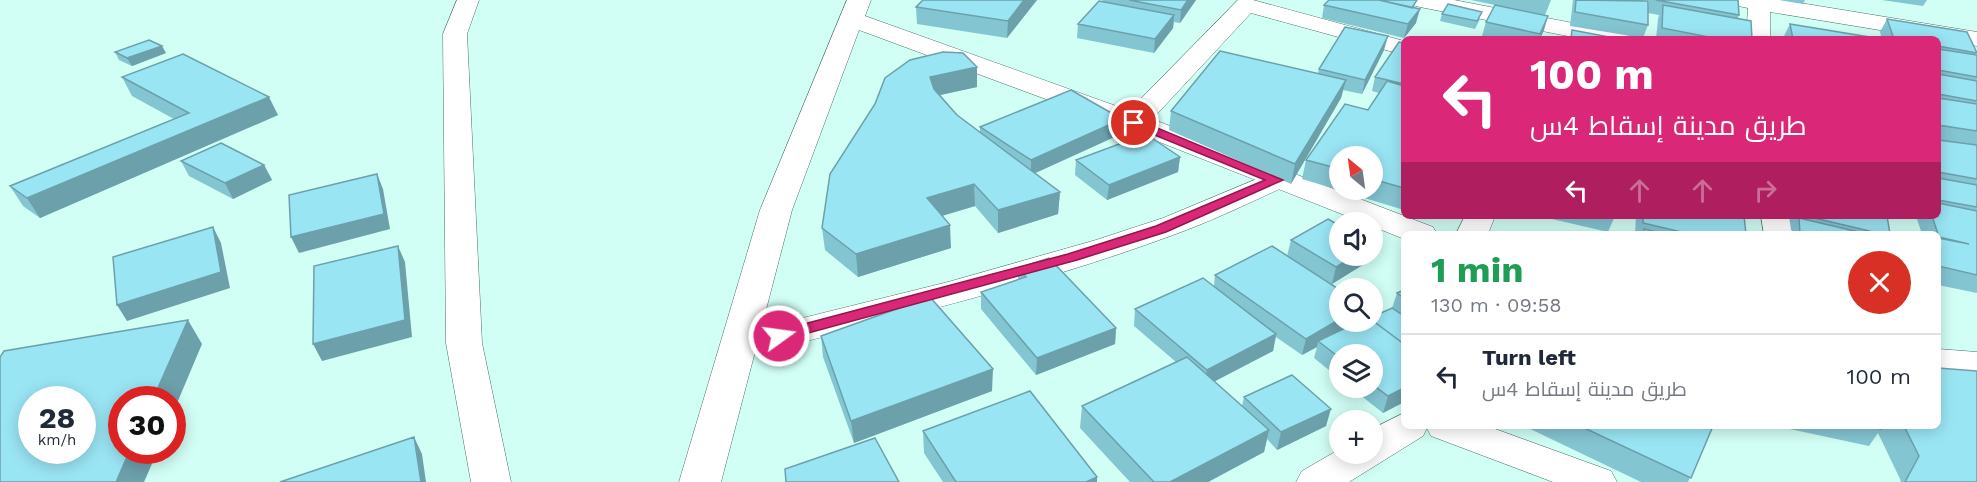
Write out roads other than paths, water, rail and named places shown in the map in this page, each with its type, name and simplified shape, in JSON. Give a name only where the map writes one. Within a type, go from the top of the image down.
[{"type":"street","points":[[468,0],[455,34],[464,343],[491,482]]},
{"type":"street","points":[[1420,0],[1553,33],[1586,36]]},
{"type":"street","points":[[1134,123],[1248,2],[1401,47]]},
{"type":"street","points":[[1757,36],[1750,2],[1810,6],[1976,40]]},
{"type":"street","points":[[700,482],[776,210],[855,10],[1276,180],[1413,231]]},
{"type":"street","points":[[739,346],[879,311],[1072,257],[1161,229],[1276,180]]},
{"type":"street","points":[[1941,362],[1977,365]]},
{"type":"street","points":[[1383,441],[1404,429]]},
{"type":"street","points":[[1453,429],[1597,482]]},
{"type":"street","points":[[1316,482],[1346,464]]}]
